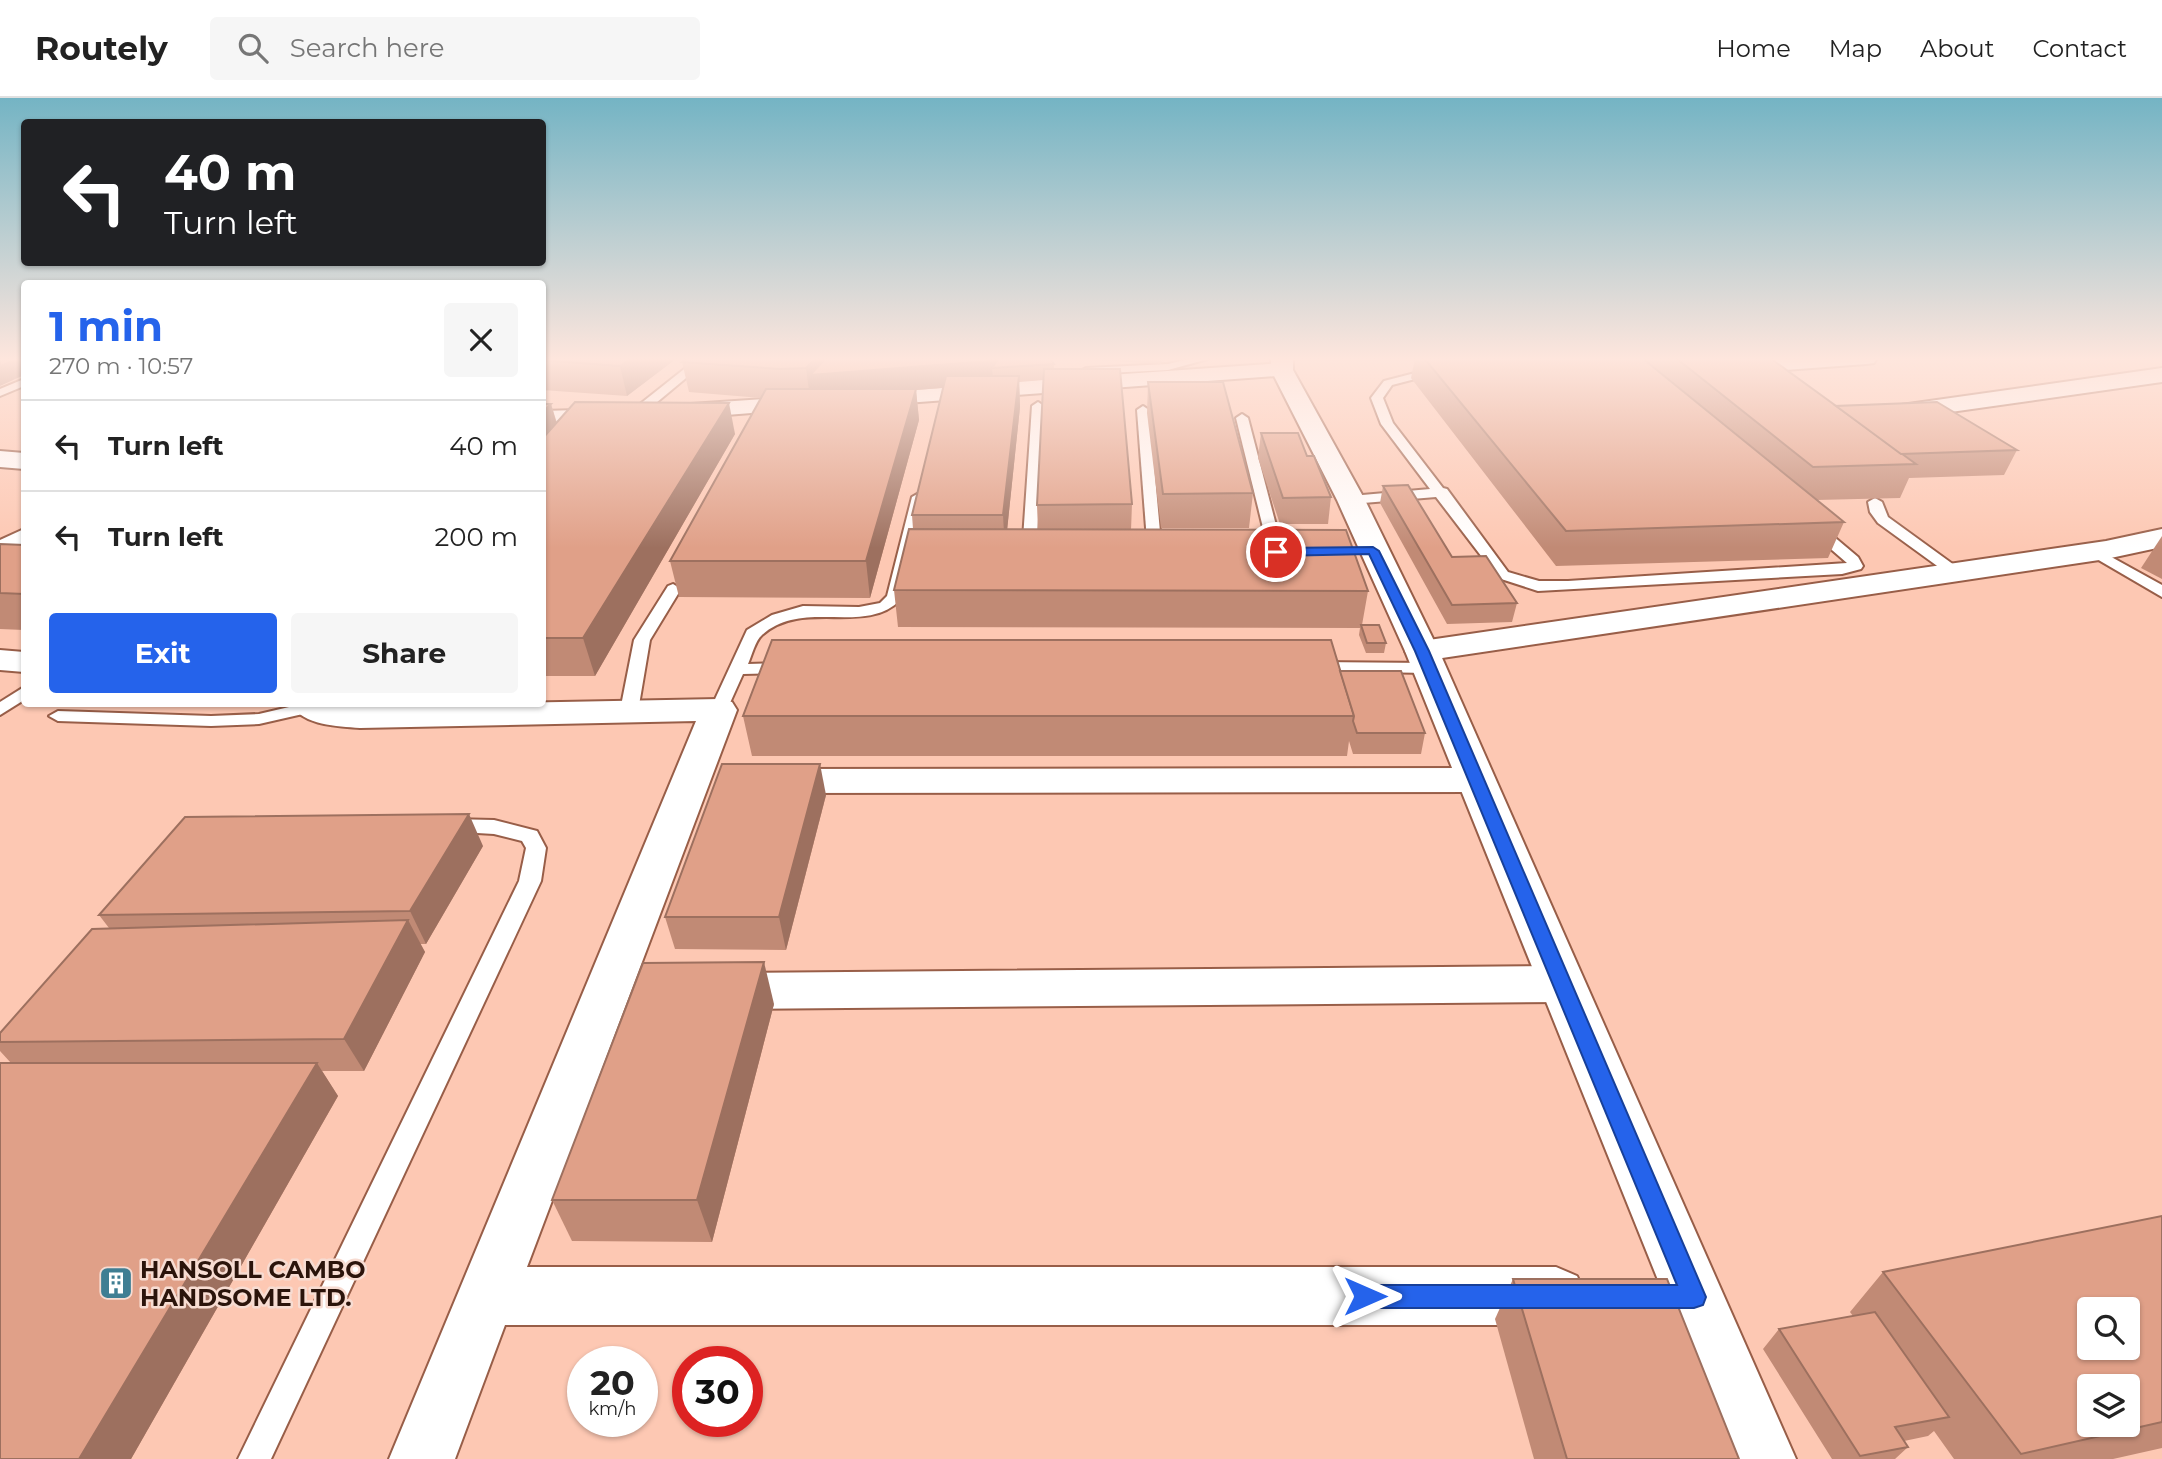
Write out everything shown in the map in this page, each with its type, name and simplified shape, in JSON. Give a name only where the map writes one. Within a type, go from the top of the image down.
[{"type":"street","points":[[1311,422],[1351,500],[1366,551],[1426,659],[1562,984],[1648,1297],[1763,1459]]},
{"type":"street","points":[[0,459],[21,461]]},
{"type":"street","points":[[1426,659],[2095,552],[2162,538]]},
{"type":"street","points":[[0,660],[21,662]]},
{"type":"street","points":[[314,707],[332,715],[360,717],[629,711],[728,689]]},
{"type":"street","points":[[422,1459],[487,1296],[644,991],[691,781],[728,689]]},
{"type":"street","points":[[691,781],[1476,780]]},
{"type":"street","points":[[644,991],[1562,984]]},
{"type":"street","points":[[487,1296],[1648,1297]]},
{"type":"lane","points":[[1037,422],[1030,538],[1040,550],[1055,555]]},
{"type":"lane","points":[[1144,422],[1155,554]]},
{"type":"lane","points":[[1243,422],[1276,552]]},
{"type":"lane","points":[[1386,422],[1503,575],[1538,586],[1787,573],[1856,566],[1690,422]]},
{"type":"lane","points":[[728,689],[752,633],[778,618],[803,611],[859,612],[885,606],[894,597],[922,483]]},
{"type":"lane","points":[[1351,500],[1442,492]]},
{"type":"lane","points":[[1875,502],[1877,512],[1883,520],[1956,573]]},
{"type":"lane","points":[[2095,552],[2162,592]]},
{"type":"lane","points":[[629,711],[642,640],[673,589]]},
{"type":"lane","points":[[1293,667],[1426,659]]},
{"type":"lane","points":[[728,689],[804,668]]},
{"type":"lane","points":[[0,710],[21,694]]},
{"type":"lane","points":[[58,716],[247,720],[301,707]]},
{"type":"lane","points":[[254,1459],[530,881],[536,848],[530,836],[494,827],[424,826]]},
{"type":"building","points":[[558,422],[717,422],[583,638],[546,638],[546,435]]},
{"type":"building","points":[[748,422],[907,422],[866,561],[670,561]]},
{"type":"building","points":[[935,422],[1014,422],[1003,515],[912,515]]},
{"type":"building","points":[[1041,422],[1125,422],[1132,504],[1037,505]]},
{"type":"building","points":[[1153,422],[1234,422],[1253,493],[1163,494]]},
{"type":"building","points":[[1476,422],[1720,422],[1844,522],[1566,531]]},
{"type":"building","points":[[1756,422],[1857,422],[1916,464],[1813,467]]},
{"type":"building","points":[[1857,422],[1970,422],[2017,450],[1901,454]]},
{"type":"building","points":[[1261,433],[1298,433],[1307,456],[1314,456],[1331,497],[1283,498]]},
{"type":"building","points":[[1408,485],[1452,557],[1486,556],[1517,603],[1452,605],[1383,486]]},
{"type":"building","points":[[909,529],[1346,530],[1368,591],[894,590]]},
{"type":"building","points":[[0,544],[21,545],[21,594],[0,593]]},
{"type":"building","points":[[1361,625],[1379,625],[1386,643],[1367,643]]},
{"type":"building","points":[[772,640],[1331,640],[1354,716],[743,716]]},
{"type":"building","points":[[1340,671],[1401,671],[1425,733],[1357,733]]},
{"type":"building","points":[[722,764],[820,764],[779,917],[665,917]]},
{"type":"building","points":[[469,814],[410,911],[99,915],[185,817]]},
{"type":"building","points":[[408,920],[344,1039],[0,1042],[0,1033],[92,929]]},
{"type":"building","points":[[764,962],[697,1200],[552,1200],[643,963]]},
{"type":"building","name":"HANSOLL CAMBO HANDSOME LTD.","points":[[0,1063],[317,1063],[79,1459],[0,1459]]},
{"type":"building","points":[[2162,1216],[2162,1422],[2140,1427],[2140,1374],[2077,1374],[2077,1437],[2096,1437],[2021,1454],[1883,1272]]},
{"type":"building","points":[[1513,1279],[1667,1279],[1739,1459],[1567,1459]]},
{"type":"building","points":[[1875,1312],[1949,1417],[1895,1427],[1908,1447],[1860,1456],[1779,1329]]},
{"type":"place","name":"HANSOLL CAMBO HANDSOME LTD.","points":[[116,1283]]},
{"type":"route","points":[[1276,552],[1373,551],[1422,651],[1694,1297],[1365,1296]]}]
